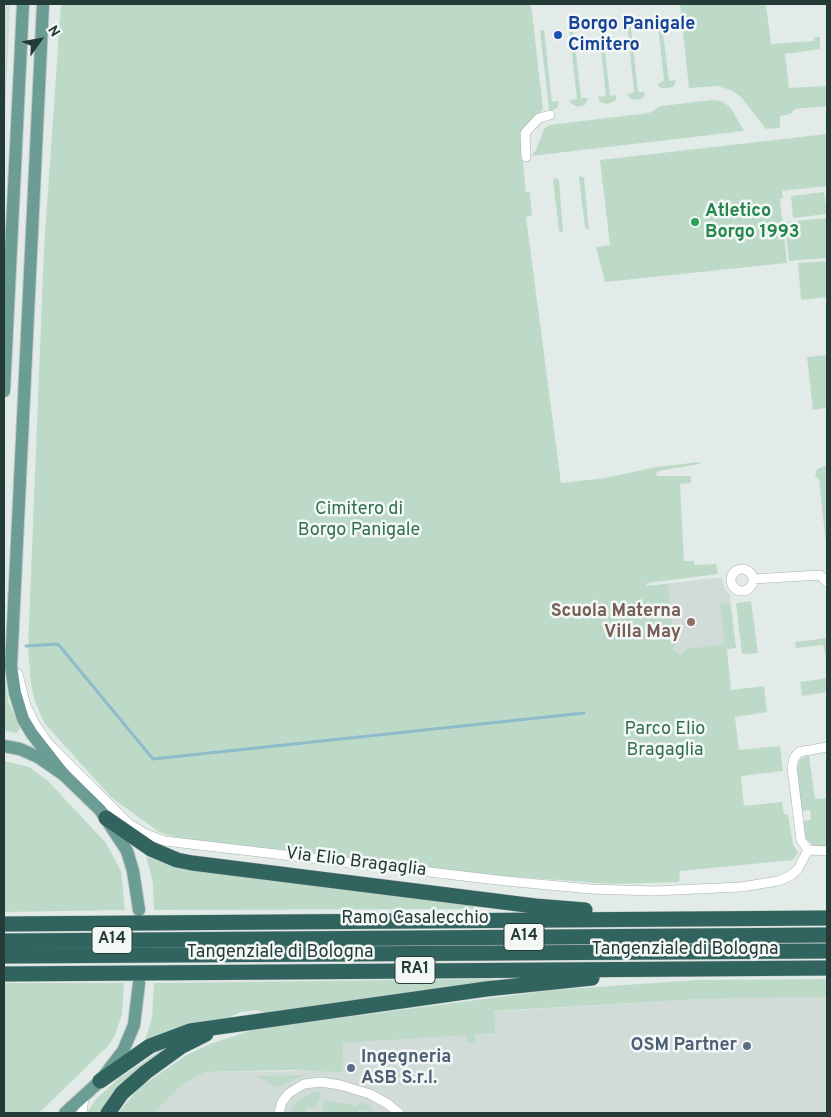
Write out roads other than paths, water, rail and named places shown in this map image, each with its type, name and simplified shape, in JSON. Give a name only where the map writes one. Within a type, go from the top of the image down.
[{"type":"highway","points":[[106,818],[151,849],[177,860],[192,863],[535,906],[731,918]]},
{"type":"highway","name":"Tangenziale di Bologna","points":[[4,924],[827,918]]},
{"type":"highway","name":"Ramo Casalecchio","points":[[4,940],[827,935]]},
{"type":"highway","name":"Ramo Casalecchio","points":[[4,956],[827,951]]},
{"type":"highway","points":[[100,1081],[126,1061],[164,1040],[196,1030],[494,988],[737,968]]},
{"type":"highway","name":"Tangenziale di Bologna","points":[[4,974],[827,968]]},
{"type":"highway","points":[[108,1113],[127,1088],[167,1056],[203,1035],[244,1023]]},
{"type":"main road","points":[[4,390],[23,4]]},
{"type":"main road","points":[[43,4],[12,666],[18,706],[32,734],[64,775],[106,818],[121,839],[131,861],[139,910]]},
{"type":"main road","points":[[4,746],[30,753],[64,775]]},
{"type":"main road","points":[[65,1113],[100,1081],[123,1050],[132,1032],[139,983]]},
{"type":"street","points":[[526,157],[525,133],[539,118],[550,115]]},
{"type":"street","points":[[753,580],[820,575],[827,582]]},
{"type":"street","name":"Via Elio Bragaglia","points":[[13,629],[15,660],[21,690],[26,706],[44,736],[128,823],[146,834],[165,841],[506,882],[591,889],[654,890],[741,887],[778,881],[790,876],[798,869],[808,850]]},
{"type":"street","points":[[827,746],[799,752],[792,762],[800,836],[808,850],[827,851]]},
{"type":"street","points":[[279,1113],[282,1102],[289,1093],[304,1084],[320,1082],[340,1084],[370,1094],[399,1113]]},
{"type":"street","points":[[82,1113],[84,1097]]},
{"type":"waterway","points":[[26,646],[58,644],[153,759],[584,713]]},
{"type":"place","name":"Borgo Panigale Cimitero","points":[[558,35]]},
{"type":"place","name":"Atletico Borgo 1993","points":[[695,222]]},
{"type":"place","name":"Scuola Materna Villa May","points":[[691,622]]},
{"type":"place","name":"OSM Partner","points":[[747,1046]]},
{"type":"place","name":"Ingegneria ASB S.r.l.","points":[[351,1068]]},
{"type":"park label","name":"Cimitero di Borgo Panigale","points":[[359,520]]},
{"type":"park label","name":"Parco Elio Bragaglia","points":[[665,740]]}]
